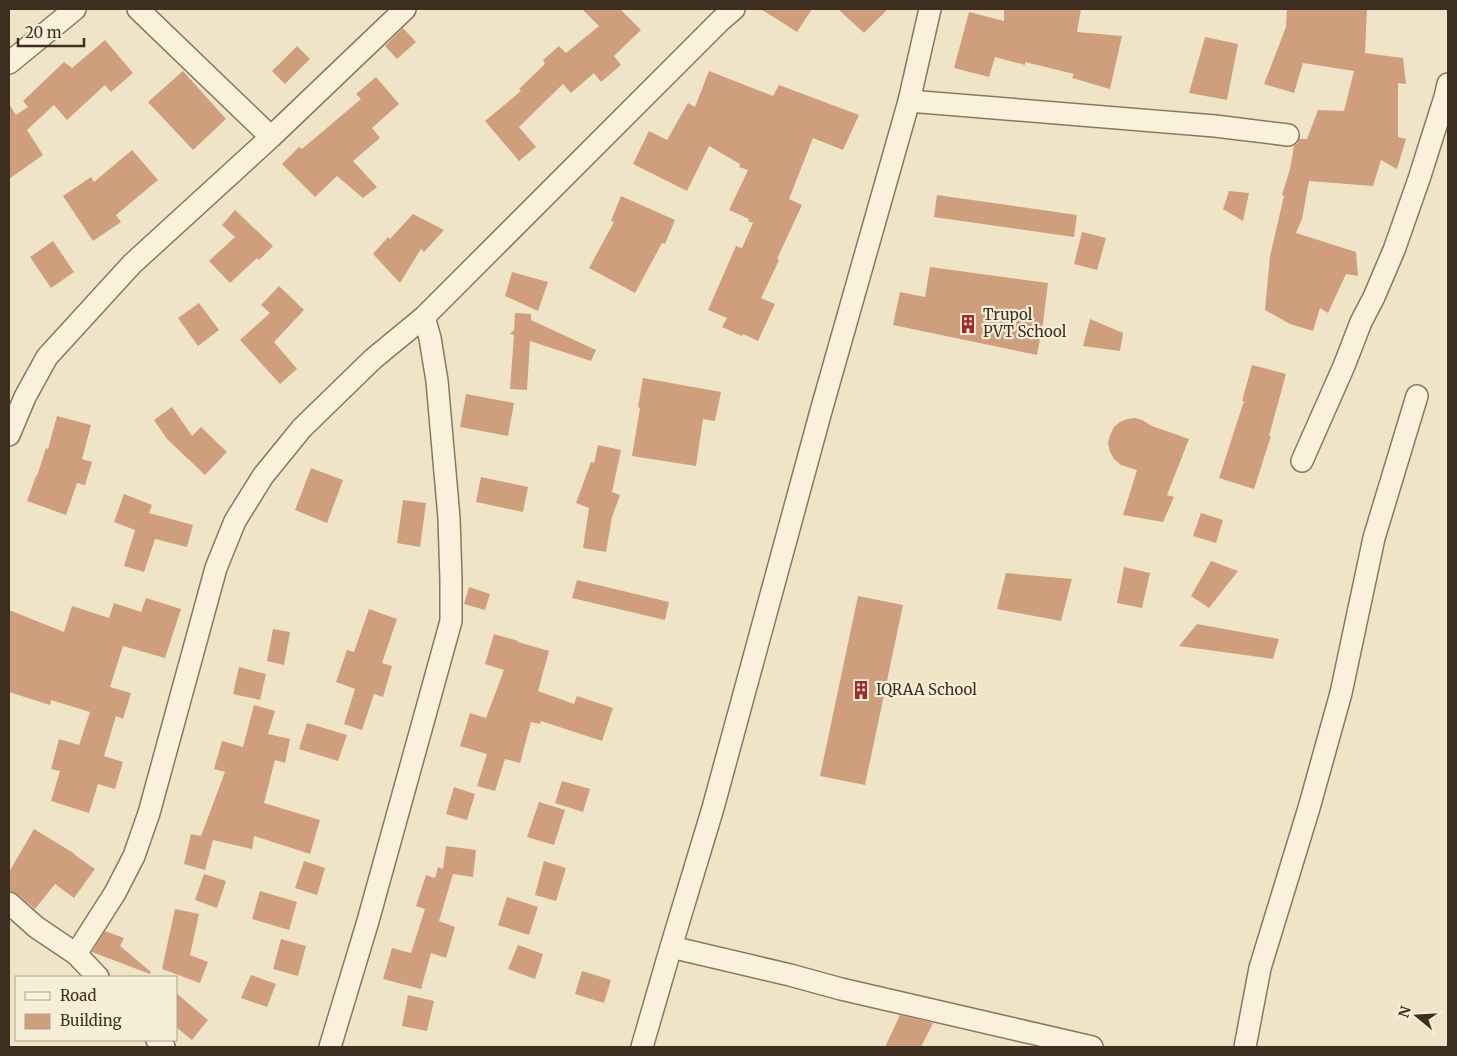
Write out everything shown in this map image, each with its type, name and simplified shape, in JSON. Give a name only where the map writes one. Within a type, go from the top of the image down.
[{"type":"street","points":[[9,64],[75,9]]},
{"type":"street","points":[[138,9],[271,136]]},
{"type":"street","points":[[9,435],[25,397],[47,357],[132,264],[405,9]]},
{"type":"street","points":[[76,954],[115,892],[137,848],[149,814],[216,568],[235,521],[263,476],[302,428],[373,359],[424,317],[539,200],[734,9]]},
{"type":"street","points":[[642,1047],[713,808],[821,411],[909,101],[930,9]]},
{"type":"street","points":[[1302,461],[1394,250],[1422,171],[1448,84]]},
{"type":"street","points":[[909,101],[1215,126],[1288,135]]},
{"type":"street","points":[[330,1047],[371,912],[451,621],[449,518],[437,381],[430,338],[424,317]]},
{"type":"street","points":[[1245,1047],[1260,968],[1309,808],[1338,703],[1374,538],[1418,396]]},
{"type":"street","points":[[9,903],[36,928],[76,954],[97,976]]},
{"type":"street","points":[[671,946],[790,975],[850,992],[1092,1047]]},
{"type":"building","points":[[582,9],[620,9],[641,30],[614,56],[621,65],[601,82],[594,73],[571,93],[563,84],[519,127],[536,147],[519,161],[485,121],[521,91],[519,89],[545,64],[543,60],[559,46],[566,53],[599,26]]},
{"type":"building","points":[[761,9],[812,9],[797,32]]},
{"type":"building","points":[[838,9],[888,9],[864,33]]},
{"type":"building","points":[[1004,9],[1081,9],[1077,32],[1122,36],[1110,89],[1072,78],[1074,74],[1025,62],[1025,65],[995,57],[989,77],[954,68],[969,12],[1004,21]]},
{"type":"building","points":[[1287,9],[1367,9],[1365,53],[1403,58],[1406,84],[1398,83],[1398,137],[1406,139],[1397,169],[1381,160],[1373,186],[1309,181],[1302,219],[1296,233],[1356,252],[1358,276],[1346,274],[1328,313],[1320,308],[1313,331],[1290,324],[1265,310],[1270,256],[1294,146],[1298,143],[1299,139],[1307,139],[1318,110],[1344,111],[1354,71],[1303,63],[1294,93],[1264,84],[1286,27]]},
{"type":"building","points":[[403,28],[416,42],[397,59],[385,46]]},
{"type":"building","points":[[1205,37],[1238,44],[1227,100],[1189,93]]},
{"type":"building","points":[[105,40],[133,73],[111,92],[105,85],[67,120],[54,105],[27,130],[43,155],[9,179],[9,104],[16,115],[28,107],[23,101],[64,62],[72,68]]},
{"type":"building","points":[[297,46],[310,59],[285,84],[272,71]]},
{"type":"building","points":[[183,71],[226,119],[193,150],[148,102]]},
{"type":"building","points":[[709,71],[773,96],[779,85],[859,115],[843,150],[813,138],[789,199],[802,205],[761,298],[775,304],[758,341],[722,327],[727,318],[708,310],[736,246],[742,248],[753,223],[748,221],[749,219],[729,210],[748,170],[739,167],[740,164],[709,146],[687,191],[633,164],[649,131],[667,140],[688,103],[695,107]]},
{"type":"building","points":[[376,77],[399,104],[372,128],[380,138],[353,161],[377,187],[363,198],[337,176],[315,197],[282,164],[299,147],[302,149],[361,99],[356,94]]},
{"type":"building","points":[[132,150],[158,180],[116,215],[121,222],[93,241],[63,196],[91,177],[94,182]]},
{"type":"building","points":[[1229,191],[1249,193],[1243,221],[1223,209]]},
{"type":"building","points":[[937,195],[1077,215],[1074,237],[934,217]]},
{"type":"building","points":[[621,196],[675,220],[665,244],[662,243],[635,293],[589,268],[614,222],[611,221]]},
{"type":"building","points":[[235,210],[273,246],[230,283],[209,261],[235,237],[222,225]]},
{"type":"building","points":[[413,214],[444,230],[424,252],[421,249],[400,283],[373,254]]},
{"type":"building","points":[[1082,232],[1106,238],[1097,270],[1074,264]]},
{"type":"building","points":[[53,241],[74,272],[51,288],[30,257]]},
{"type":"building","points":[[930,267],[1048,283],[1037,355],[893,325],[900,292],[925,297]]},
{"type":"building","points":[[512,272],[548,282],[538,311],[505,296]]},
{"type":"building","points":[[279,286],[304,310],[274,342],[297,369],[280,384],[240,340],[270,313],[261,305]]},
{"type":"building","points":[[199,303],[219,330],[198,346],[178,318]]},
{"type":"building","points":[[515,313],[531,314],[531,320],[596,350],[591,361],[530,341],[527,390],[510,389],[514,335],[510,334],[514,330]]},
{"type":"building","points":[[1090,319],[1123,333],[1120,351],[1083,346]]},
{"type":"building","points":[[1252,365],[1286,374],[1269,436],[1271,436],[1254,489],[1219,478],[1244,401],[1242,401]]},
{"type":"building","points":[[643,378],[721,392],[715,421],[703,419],[696,466],[632,456]]},
{"type":"building","points":[[466,394],[514,403],[508,436],[460,427]]},
{"type":"building","points":[[172,407],[192,436],[201,427],[227,452],[205,475],[167,439],[154,420]]},
{"type":"building","points":[[57,416],[91,425],[82,459],[92,462],[85,485],[77,483],[66,515],[27,501],[46,448],[48,449]]},
{"type":"building","points":[[1135,418],[1189,439],[1167,495],[1174,497],[1163,522],[1123,515],[1137,470],[1121,465],[1114,459],[1108,443],[1114,427],[1127,419]]},
{"type":"building","points":[[598,445],[621,450],[612,492],[620,495],[612,517],[606,552],[583,548],[589,508],[576,503],[591,462],[594,463]]},
{"type":"building","points":[[311,468],[343,480],[327,523],[295,510]]},
{"type":"building","points":[[481,477],[528,487],[523,512],[476,502]]},
{"type":"building","points":[[124,494],[152,505],[149,513],[193,525],[187,547],[155,539],[144,572],[124,566],[135,530],[114,522]]},
{"type":"building","points":[[403,500],[426,503],[420,547],[397,543]]},
{"type":"building","points":[[1201,513],[1223,520],[1216,543],[1193,536]]},
{"type":"building","points":[[1211,561],[1238,571],[1209,608],[1191,596]]},
{"type":"building","points":[[1124,567],[1150,573],[1142,608],[1117,603]]},
{"type":"building","points":[[1006,573],[1072,579],[1061,621],[997,609]]},
{"type":"building","points":[[577,580],[669,602],[665,620],[572,598]]},
{"type":"building","points":[[469,587],[490,594],[485,610],[464,604]]},
{"type":"building","name":"IQRAA School","points":[[858,596],[903,605],[865,785],[820,776]]},
{"type":"building","points":[[146,598],[181,609],[165,658],[123,646],[110,687],[131,693],[123,719],[116,716],[104,756],[123,762],[115,789],[98,784],[89,813],[51,801],[60,771],[51,769],[59,739],[79,745],[90,712],[51,700],[50,705],[9,692],[9,610],[64,632],[72,606],[109,618],[114,603],[141,612]]},
{"type":"building","points":[[369,609],[397,619],[382,663],[392,666],[383,697],[374,694],[362,730],[344,724],[355,689],[336,682],[347,650],[354,652]]},
{"type":"building","points":[[1197,624],[1279,639],[1273,659],[1179,646]]},
{"type":"building","points":[[273,629],[290,632],[284,665],[267,661]]},
{"type":"building","points":[[494,634],[549,651],[538,691],[574,704],[577,696],[613,708],[602,741],[541,721],[540,724],[531,722],[520,763],[505,759],[495,791],[477,786],[487,754],[460,746],[470,713],[486,718],[504,670],[485,664]]},
{"type":"building","points":[[239,667],[266,674],[260,700],[233,694]]},
{"type":"building","points":[[254,705],[275,711],[268,734],[290,739],[285,763],[275,760],[264,803],[320,820],[310,854],[254,836],[252,849],[213,840],[205,870],[184,864],[191,834],[201,836],[225,772],[214,769],[222,741],[243,747]]},
{"type":"building","points":[[307,723],[347,735],[338,761],[299,749]]},
{"type":"building","points":[[562,781],[590,789],[583,812],[555,803]]},
{"type":"building","points":[[454,787],[475,794],[467,820],[446,814]]},
{"type":"building","points":[[539,802],[565,810],[554,845],[527,837]]},
{"type":"building","points":[[34,829],[75,854],[95,869],[74,898],[55,884],[35,909],[17,894],[9,891],[9,872]]},
{"type":"building","points":[[446,846],[476,850],[473,877],[453,874],[439,921],[455,927],[446,958],[431,953],[421,989],[383,979],[392,948],[411,953],[425,909],[416,906],[426,875],[435,878],[438,867],[443,869]]},
{"type":"building","points":[[304,861],[325,868],[317,895],[295,888]]},
{"type":"building","points":[[544,861],[566,868],[556,901],[535,895]]},
{"type":"building","points":[[204,874],[226,881],[217,908],[195,900]]},
{"type":"building","points":[[260,891],[297,902],[289,930],[252,919]]},
{"type":"building","points":[[507,897],[538,907],[529,935],[498,925]]},
{"type":"building","points":[[175,909],[199,914],[190,955],[208,962],[200,983],[162,969]]},
{"type":"building","points":[[105,931],[124,938],[120,946],[151,972],[150,974],[92,952]]},
{"type":"building","points":[[281,939],[306,946],[298,976],[273,969]]},
{"type":"building","points":[[518,945],[543,954],[535,979],[508,969]]},
{"type":"building","points":[[582,971],[611,980],[604,1003],[575,994]]},
{"type":"building","points":[[251,975],[276,984],[267,1007],[241,998]]},
{"type":"building","points":[[178,995],[208,1020],[192,1040],[178,1029]]},
{"type":"building","points":[[408,995],[434,1001],[427,1031],[402,1026]]},
{"type":"building","points":[[900,1015],[933,1023],[921,1047],[885,1047]]},
{"type":"place","name":"Trupol PVT School","points":[[968,324]]},
{"type":"place","name":"IQRAA School","points":[[861,690]]}]
